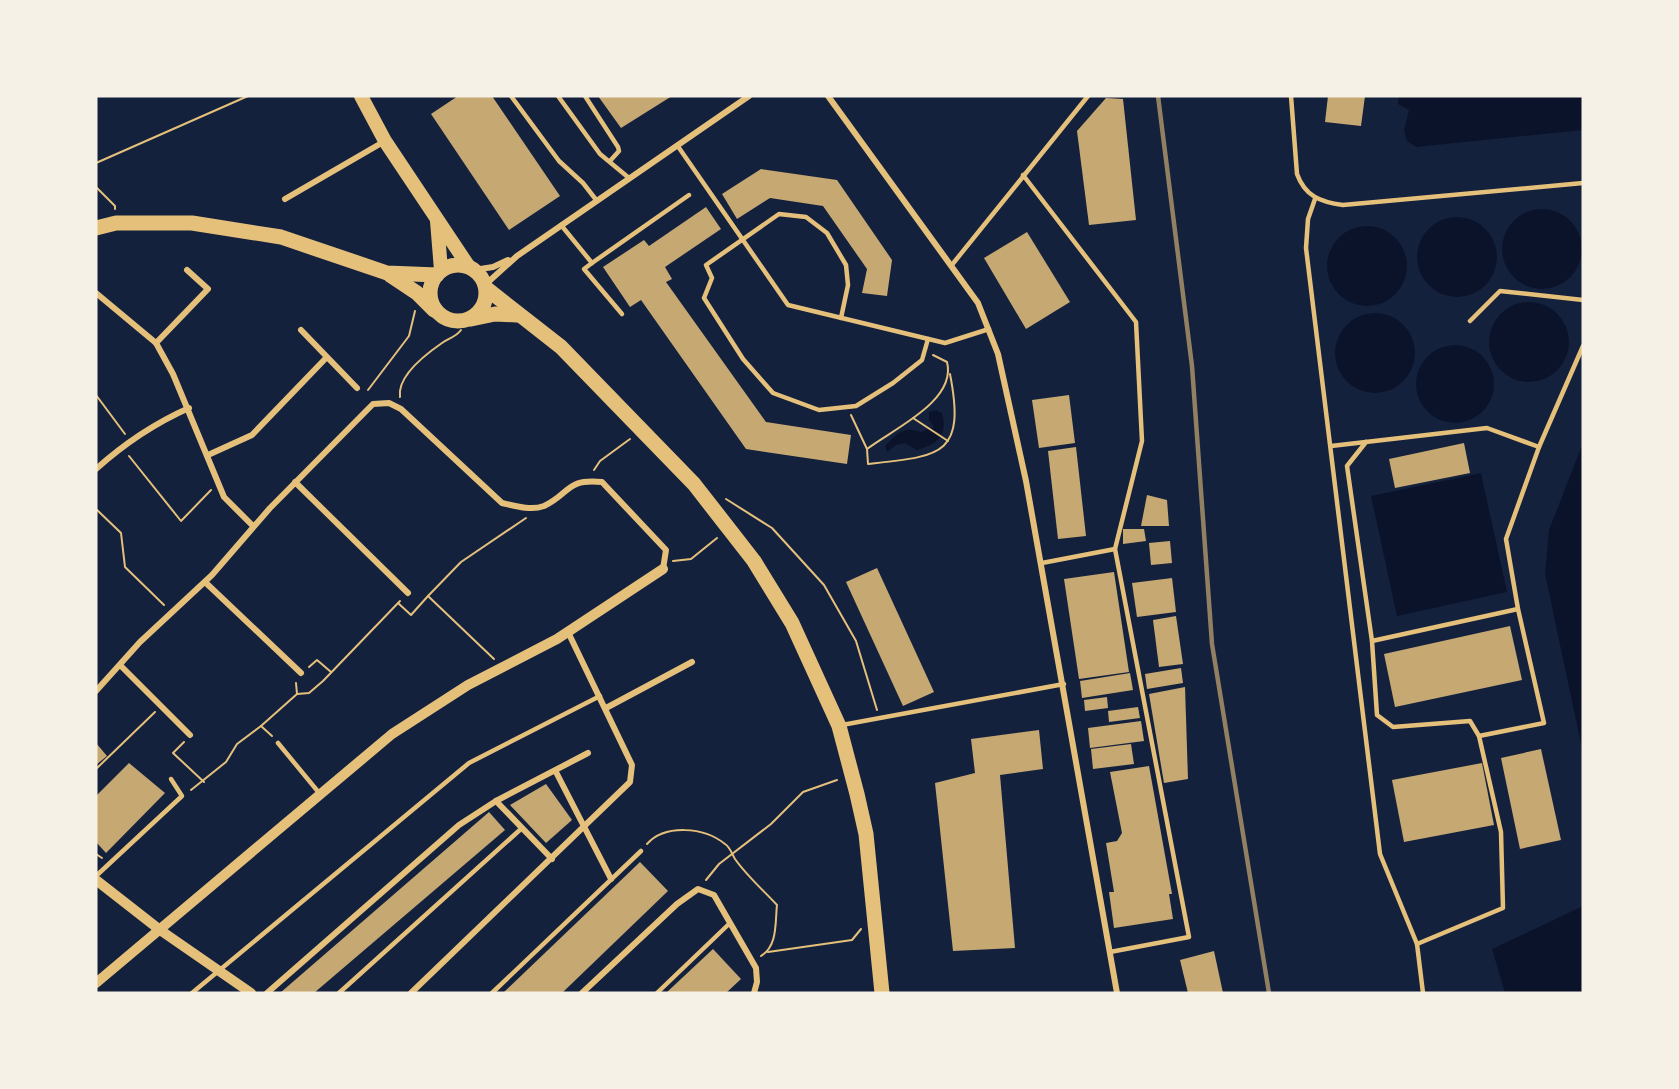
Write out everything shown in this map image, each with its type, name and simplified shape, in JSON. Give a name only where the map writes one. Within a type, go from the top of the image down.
[{"type":"highway","points":[[96,228],[116,223],[192,223],[281,237],[387,273],[417,293],[438,314],[452,321],[495,314],[518,315]]},
{"type":"highway","points":[[387,273],[439,272],[451,266],[471,268],[486,286],[518,315],[561,347],[643,430],[694,484],[754,561],[792,623],[839,726],[866,834],[882,993]]},
{"type":"highway","points":[[438,314],[430,299],[432,282],[439,272]]},
{"type":"highway","points":[[468,320],[483,308],[486,286]]},
{"type":"main road","points":[[361,96],[385,141],[471,268]]},
{"type":"main road","points":[[437,221],[439,272]]},
{"type":"street","points":[[486,286],[517,256],[749,96]]},
{"type":"street","points":[[828,96],[978,303],[990,328],[1026,481],[1042,563],[1117,993]]},
{"type":"street","points":[[285,199],[385,141]]},
{"type":"street","points":[[471,268],[494,267],[517,256]]},
{"type":"street","points":[[156,343],[208,289],[188,270]]},
{"type":"street","points":[[96,293],[156,343],[189,408],[224,497],[253,526]]},
{"type":"street","points":[[301,330],[357,388]]},
{"type":"street","points":[[208,456],[252,435],[326,358]]},
{"type":"street","points":[[96,691],[205,582],[253,526],[373,404],[389,403],[401,409],[502,503],[524,508],[543,506],[573,483],[588,480],[602,482],[666,550],[664,566],[568,632],[468,686],[392,734],[96,983]]},
{"type":"street","points":[[96,469],[129,440],[162,419],[189,408]]},
{"type":"street","points":[[295,482],[408,593]]},
{"type":"street","points":[[205,582],[301,672]]},
{"type":"street","points":[[411,993],[630,782],[632,765],[568,632]]},
{"type":"street","points":[[606,708],[692,662]]},
{"type":"street","points":[[120,665],[190,735]]},
{"type":"street","points":[[267,993],[459,825],[495,801],[556,772],[588,753]]},
{"type":"street","points":[[556,772],[611,879]]},
{"type":"street","points":[[495,801],[552,859]]},
{"type":"street","points":[[96,878],[160,930],[251,993]]},
{"type":"street","points":[[582,993],[677,904],[698,890],[714,895],[756,968],[757,982],[754,993]]},
{"type":"lane","points":[[510,96],[559,161],[584,183],[597,201]]},
{"type":"lane","points":[[558,96],[600,154],[629,178]]},
{"type":"lane","points":[[585,96],[620,151],[610,161]]},
{"type":"lane","points":[[951,266],[1088,96]]},
{"type":"lane","points":[[1291,96],[1298,174],[1301,185],[1315,199],[1343,205],[1583,183]]},
{"type":"lane","points":[[677,145],[788,305],[945,344],[990,328]]},
{"type":"lane","points":[[1023,176],[1136,322],[1142,441],[1116,549],[1189,937],[1110,952]]},
{"type":"lane","points":[[622,314],[584,269],[689,195]]},
{"type":"lane","points":[[1315,199],[1308,219],[1306,248],[1380,854],[1417,944],[1423,993]]},
{"type":"lane","points":[[841,318],[848,285],[846,265],[828,233],[806,217],[779,214],[706,265],[712,278],[704,298],[719,325],[743,359],[772,393],[819,410],[856,406],[893,383],[922,360],[928,339]]},
{"type":"lane","points":[[561,225],[591,263]]},
{"type":"lane","points":[[1470,321],[1500,291],[1583,300]]},
{"type":"lane","points":[[1479,736],[1544,723],[1518,609],[1506,539],[1539,447],[1583,346]]},
{"type":"lane","points":[[1330,446],[1487,428],[1539,447]]},
{"type":"lane","points":[[1366,442],[1347,466],[1372,641],[1377,715],[1393,727],[1470,721],[1479,736],[1501,832],[1503,908],[1417,944]]},
{"type":"lane","points":[[1042,563],[1116,549]]},
{"type":"lane","points":[[1372,641],[1518,609]]},
{"type":"lane","points":[[839,726],[1064,684]]},
{"type":"lane","points":[[192,993],[469,763],[600,696]]},
{"type":"lane","points":[[278,743],[320,795]]},
{"type":"lane","points":[[96,878],[182,796],[171,779]]},
{"type":"lane","points":[[339,993],[522,828]]},
{"type":"lane","points":[[492,993],[642,851]]},
{"type":"lane","points":[[657,993],[730,923]]},
{"type":"path","points":[[96,163],[248,96]]},
{"type":"path","points":[[96,187],[115,206],[116,223]]},
{"type":"path","points":[[367,391],[409,336],[417,293]]},
{"type":"path","points":[[401,409],[399,390],[402,381],[427,354],[458,335],[468,320]]},
{"type":"path","points":[[847,407],[867,449],[868,464],[931,455],[943,448],[953,434],[957,413],[950,374],[947,362],[924,353]]},
{"type":"path","points":[[867,449],[913,418],[943,392],[950,374]]},
{"type":"path","points":[[96,396],[129,440]]},
{"type":"path","points":[[913,418],[948,441]]},
{"type":"path","points":[[588,480],[600,461],[643,430]]},
{"type":"path","points":[[121,447],[147,475],[162,500],[181,520],[219,482]]},
{"type":"path","points":[[722,497],[772,528],[824,585],[856,640],[880,718]]},
{"type":"path","points":[[398,603],[411,615],[461,562],[543,506]]},
{"type":"path","points":[[96,509],[121,533],[125,567],[172,613]]},
{"type":"path","points":[[664,566],[690,559],[728,528]]},
{"type":"path","points":[[182,796],[204,782],[225,762],[237,744],[297,694],[309,693],[316,687],[408,593]]},
{"type":"path","points":[[428,596],[503,667]]},
{"type":"path","points":[[96,769],[161,706]]},
{"type":"path","points":[[261,726],[278,743]]},
{"type":"path","points":[[190,735],[173,753],[204,782]]},
{"type":"path","points":[[698,890],[719,864],[771,824],[803,792],[852,774]]},
{"type":"path","points":[[642,851],[659,834],[669,831],[701,832],[726,844],[732,854],[777,905],[775,935],[768,952]]},
{"type":"path","points":[[752,961],[768,952],[852,940],[875,911]]},
{"type":"water","points":[[1399,96],[1583,96],[1583,130],[1416,147],[1407,141],[1404,130],[1409,110],[1398,104]]},
{"type":"water","points":[[1542,209],[1557,212],[1570,221],[1579,234],[1582,249],[1579,264],[1570,277],[1557,286],[1542,289],[1527,286],[1514,277],[1505,264],[1502,249],[1505,234],[1514,221],[1527,212]]},
{"type":"water","points":[[1449,217],[1465,217],[1486,228],[1497,249],[1497,265],[1486,286],[1465,297],[1449,297],[1435,291],[1423,279],[1417,265],[1417,249],[1423,235],[1435,223]]},
{"type":"water","points":[[1367,226],[1382,229],[1395,238],[1404,251],[1407,266],[1404,281],[1395,294],[1382,303],[1367,306],[1352,303],[1339,294],[1330,281],[1327,266],[1330,251],[1339,238],[1352,229]]},
{"type":"water","points":[[1529,302],[1544,305],[1557,314],[1566,327],[1569,342],[1566,357],[1557,370],[1544,379],[1529,382],[1514,379],[1501,370],[1492,357],[1489,342],[1492,327],[1501,314],[1514,305]]},
{"type":"water","points":[[1375,313],[1390,316],[1403,325],[1412,338],[1415,353],[1412,368],[1403,381],[1390,390],[1375,393],[1360,390],[1347,381],[1338,368],[1335,353],[1338,338],[1347,325],[1360,316]]},
{"type":"water","points":[[1455,345],[1470,348],[1483,356],[1491,369],[1494,384],[1491,399],[1483,412],[1470,420],[1455,423],[1440,420],[1427,412],[1419,399],[1416,384],[1419,369],[1427,356],[1440,348]]},
{"type":"water","points":[[936,410],[942,413],[944,427],[936,441],[917,450],[905,443],[896,445],[887,452],[885,446],[901,432],[915,430],[921,432],[934,427],[929,420],[929,412]]},
{"type":"water","points":[[1583,443],[1583,753],[1545,574],[1549,530]]},
{"type":"water","points":[[1481,473],[1507,592],[1397,616],[1371,496]]},
{"type":"water","points":[[1583,906],[1583,993],[1505,993],[1492,949]]},
{"type":"building","points":[[458,96],[492,96],[560,196],[509,230],[431,114]]},
{"type":"building","points":[[598,96],[672,96],[621,128]]},
{"type":"building","points":[[1328,96],[1365,96],[1361,126],[1325,122]]},
{"type":"building","points":[[1106,98],[1123,99],[1136,220],[1089,225],[1077,131]]},
{"type":"building","points":[[761,169],[837,180],[892,260],[887,296],[862,293],[867,269],[823,206],[770,198],[737,219],[722,194]]},
{"type":"building","points":[[706,207],[721,229],[665,267],[672,279],[666,282],[766,422],[851,435],[847,464],[746,449],[641,300],[630,307],[603,267],[644,240],[649,246]]},
{"type":"building","points":[[1027,232],[1070,302],[1026,329],[984,258]]},
{"type":"building","points":[[1069,395],[1075,443],[1039,448],[1032,400]]},
{"type":"building","points":[[1464,443],[1470,473],[1395,488],[1389,459]]},
{"type":"building","points":[[1076,447],[1086,536],[1058,539],[1048,451]]},
{"type":"building","points":[[1147,495],[1167,500],[1169,526],[1141,526]]},
{"type":"building","points":[[1123,529],[1144,529],[1146,541],[1123,544]]},
{"type":"building","points":[[1170,541],[1172,563],[1151,565],[1149,543]]},
{"type":"building","points":[[877,568],[934,692],[903,706],[846,582]]},
{"type":"building","points":[[1114,572],[1129,672],[1079,679],[1064,579]]},
{"type":"building","points":[[1172,578],[1176,612],[1137,617],[1132,583]]},
{"type":"building","points":[[1176,616],[1183,664],[1159,667],[1153,620]]},
{"type":"building","points":[[1510,626],[1522,680],[1395,707],[1384,654]]},
{"type":"building","points":[[1181,668],[1183,683],[1147,689],[1145,674]]},
{"type":"building","points":[[1130,673],[1133,690],[1082,698],[1080,681]]},
{"type":"building","points":[[1185,687],[1188,779],[1164,783],[1149,694]]},
{"type":"building","points":[[1107,697],[1108,708],[1085,711],[1084,700]]},
{"type":"building","points":[[1138,707],[1140,718],[1109,722],[1108,711]]},
{"type":"building","points":[[1141,721],[1144,741],[1090,748],[1088,728]]},
{"type":"building","points":[[1039,730],[1043,769],[1000,775],[1015,948],[953,951],[935,783],[975,773],[971,739]]},
{"type":"building","points":[[96,743],[107,756],[96,765]]},
{"type":"building","points":[[1131,744],[1134,764],[1093,769],[1091,749]]},
{"type":"building","points":[[1541,749],[1561,840],[1520,849],[1501,758]]},
{"type":"building","points":[[129,763],[165,793],[106,853],[96,842],[96,796]]},
{"type":"building","points":[[1482,763],[1494,825],[1404,842],[1392,780]]},
{"type":"building","points":[[1149,766],[1172,894],[1169,894],[1173,919],[1114,928],[1109,892],[1114,892],[1106,843],[1117,841],[1122,833],[1110,772]]},
{"type":"building","points":[[546,784],[572,820],[546,843],[510,805]]},
{"type":"building","points":[[489,812],[505,830],[314,993],[280,993]]},
{"type":"building","points":[[640,862],[668,891],[562,993],[503,993]]},
{"type":"building","points":[[713,949],[741,979],[726,993],[666,993]]},
{"type":"building","points":[[1214,951],[1223,993],[1188,993],[1180,960]]},
{"type":"railway","points":[[1158,96],[1192,366],[1212,644],[1269,993]]}]
